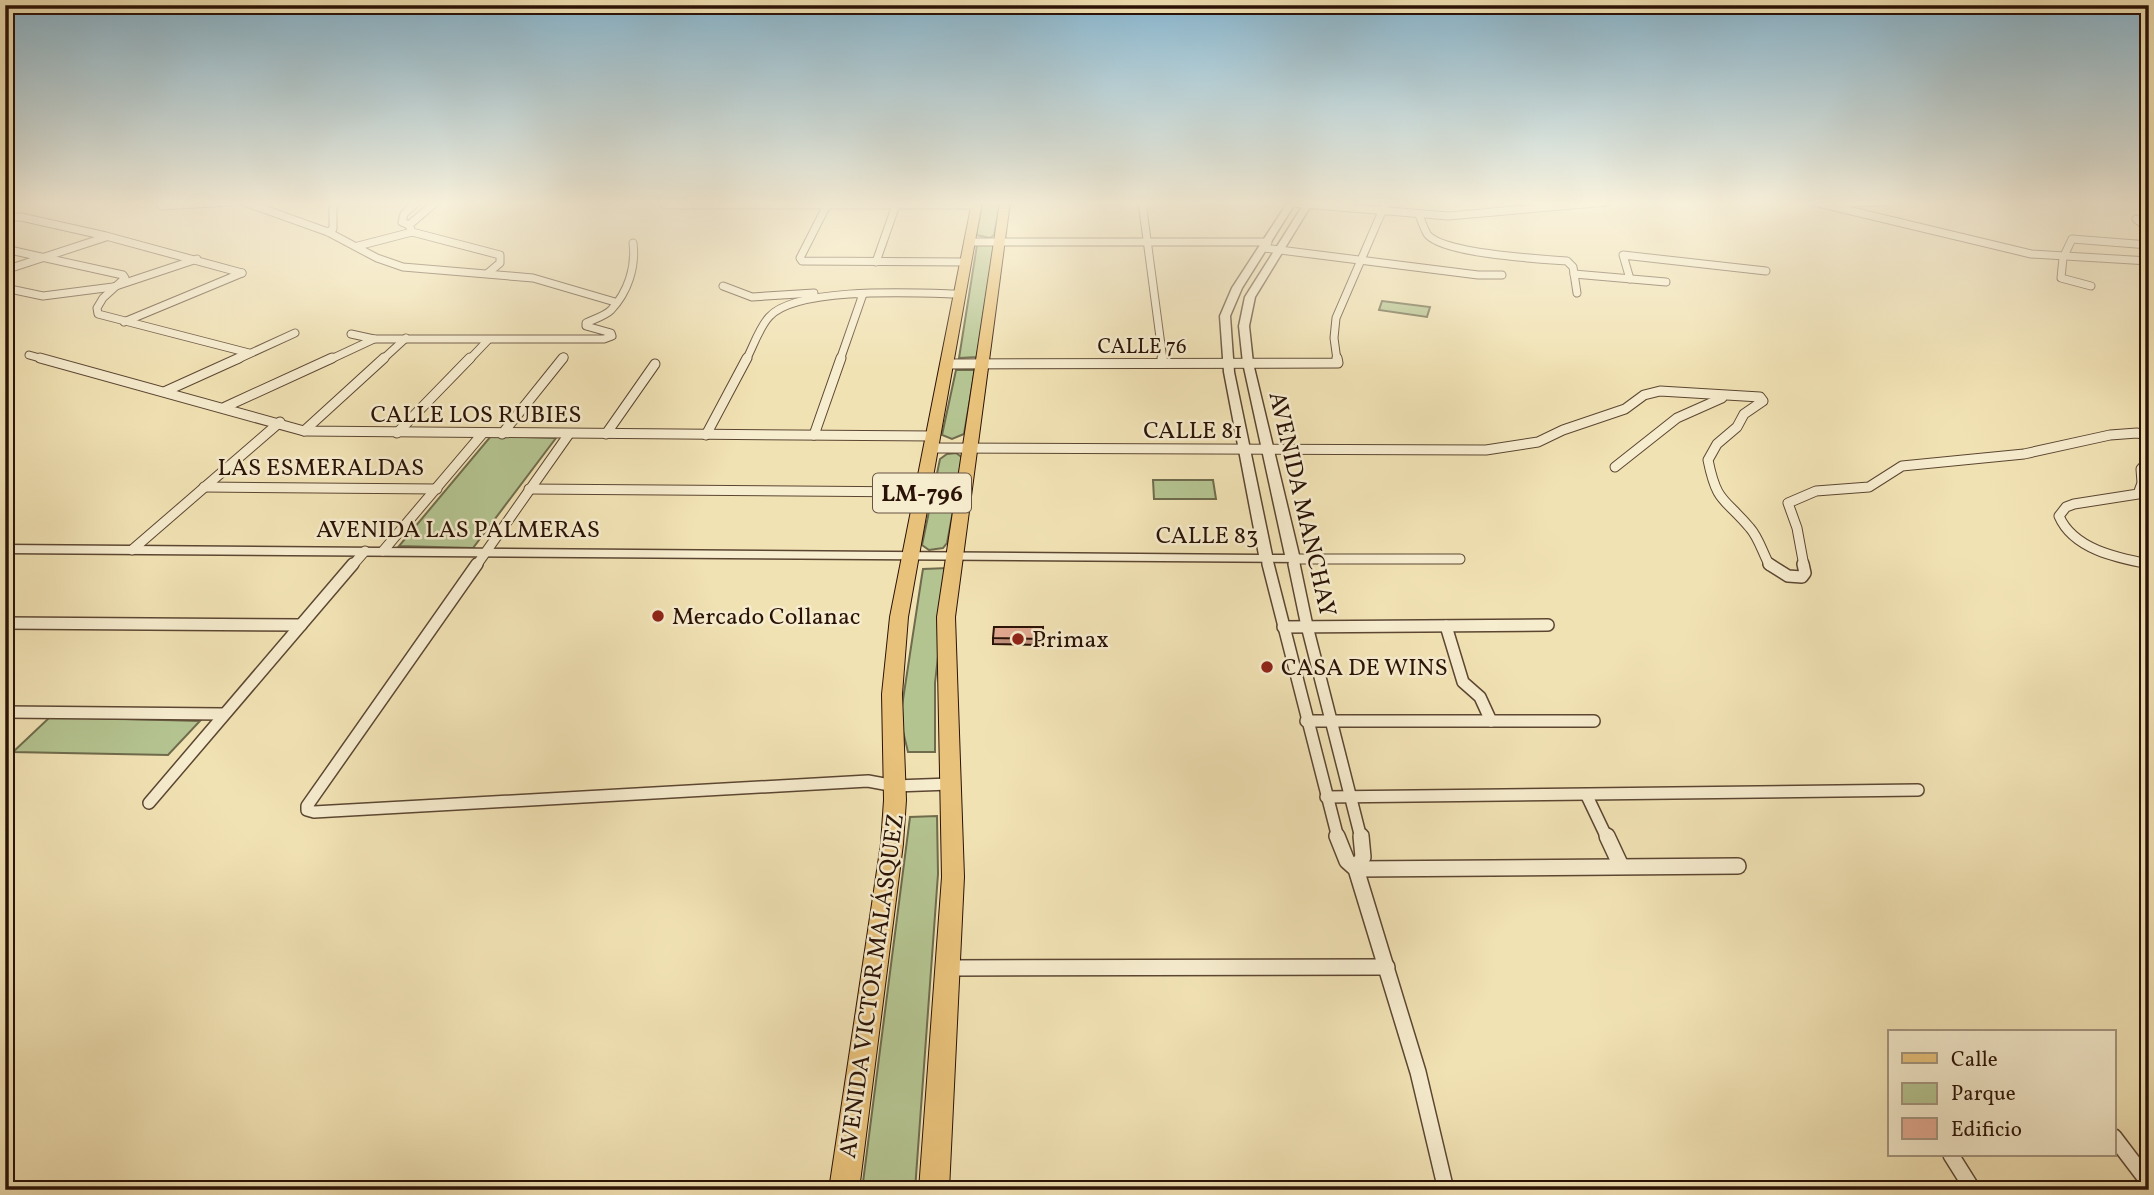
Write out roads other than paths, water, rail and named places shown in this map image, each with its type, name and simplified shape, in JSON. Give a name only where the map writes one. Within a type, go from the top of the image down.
[{"type":"main road","name":"AVENIDA VICTOR MALÁSQUEZ","points":[[844,1190],[888,884],[895,786],[894,670],[899,617],[966,258]]},
{"type":"main road","name":"LM-796","points":[[934,1190],[953,877],[945,631],[997,258]]},
{"type":"street","points":[[5,270],[42,258],[125,278],[103,298],[96,312],[124,322],[249,353]]},
{"type":"street","points":[[124,322],[242,273],[192,258]]},
{"type":"street","points":[[377,258],[403,267],[542,280],[615,302]]},
{"type":"street","points":[[488,273],[500,263],[499,258]]},
{"type":"street","points":[[351,334],[374,339],[604,339],[612,336],[611,333],[586,326],[586,323],[610,311],[633,274],[633,258]]},
{"type":"street","points":[[800,258],[802,261],[965,262]]},
{"type":"street","points":[[877,262],[878,258]]},
{"type":"street","points":[[1149,258],[1163,363]]},
{"type":"street","name":"AVENIDA MANCHAY","points":[[1257,258],[1237,288],[1226,311],[1228,363],[1243,449],[1266,558],[1326,797],[1341,850],[1347,861],[1356,869],[1387,967],[1419,1072],[1446,1190]]},
{"type":"street","name":"AVENIDA MANCHAY","points":[[1277,258],[1248,303],[1244,326],[1248,363],[1307,626],[1363,845],[1363,857],[1356,869]]},
{"type":"street","points":[[1334,258],[1478,275],[1502,275]]},
{"type":"street","points":[[1523,258],[1560,260],[1570,264],[1577,293]]},
{"type":"street","points":[[1624,258],[1630,279]]},
{"type":"street","points":[[1648,258],[1766,271]]},
{"type":"street","points":[[2091,286],[2061,278],[2063,258],[2149,261]]},
{"type":"street","points":[[5,288],[43,296],[113,287],[197,259]]},
{"type":"street","name":"CALLE 76","points":[[946,364],[1338,363],[1334,325],[1360,261]]},
{"type":"street","points":[[1574,274],[1666,282]]},
{"type":"street","points":[[723,286],[752,297],[783,294],[959,294]]},
{"type":"street","points":[[706,435],[769,316],[775,311],[803,301],[863,294]]},
{"type":"street","points":[[814,435],[863,294]]},
{"type":"street","points":[[166,391],[295,333]]},
{"type":"street","points":[[304,431],[406,338]]},
{"type":"street","points":[[225,407],[374,339]]},
{"type":"street","points":[[397,433],[488,340]]},
{"type":"street","name":"CALLE LOS RUBIES","points":[[29,355],[280,422],[304,431],[814,435],[932,442]]},
{"type":"street","points":[[502,434],[564,357]]},
{"type":"street","points":[[606,434],[655,363]]},
{"type":"street","name":"CALLE 81","points":[[932,442],[970,447],[1486,450],[1538,442],[1563,430],[1625,410],[1651,393],[1678,391],[1760,397],[1764,400],[1744,414],[1737,426],[1717,444],[1708,460],[1714,488],[1724,503],[1751,529],[1770,566],[1779,573],[1802,577],[1805,573],[1797,528],[1788,503],[1798,496],[1830,489],[1873,486],[1902,466],[2024,454],[2110,435],[2137,433],[2149,436]]},
{"type":"street","points":[[1615,467],[1656,431],[1682,413],[1728,396]]},
{"type":"street","points":[[132,550],[280,422]]},
{"type":"street","points":[[383,551],[483,433]]},
{"type":"street","points":[[569,434],[307,806],[307,810],[868,781],[895,786],[950,783]]},
{"type":"street","points":[[2149,460],[2141,469],[2142,483],[2138,494],[2074,504],[2066,507],[2059,516],[2066,531],[2077,538],[2108,553],[2149,564]]},
{"type":"street","name":"LAS ESMERALDAS","points":[[204,487],[437,489]]},
{"type":"street","points":[[529,489],[922,492]]},
{"type":"street","name":"AVENIDA LAS PALMERAS","points":[[5,549],[954,556]]},
{"type":"street","points":[[149,803],[365,551]]},
{"type":"street","name":"CALLE 83","points":[[954,556],[1460,558]]},
{"type":"street","points":[[5,623],[301,625]]},
{"type":"street","points":[[1283,627],[1548,625]]},
{"type":"street","points":[[1446,626],[1463,682],[1480,697],[1491,721]]},
{"type":"street","points":[[5,712],[223,714]]},
{"type":"street","points":[[1306,721],[1594,721]]},
{"type":"street","points":[[1326,797],[1919,790]]},
{"type":"street","points":[[1587,796],[1621,866]]},
{"type":"street","points":[[1356,869],[1738,866]]},
{"type":"street","points":[[949,968],[1387,967]]},
{"type":"street","points":[[2116,1140],[2149,1183]]},
{"type":"street","points":[[1952,1156],[1973,1190]]},
{"type":"place","name":"Mercado Collanac","points":[[658,616]]},
{"type":"place","name":"Primax","points":[[1018,639]]},
{"type":"place","name":"CASA DE WINS","points":[[1267,667]]}]
